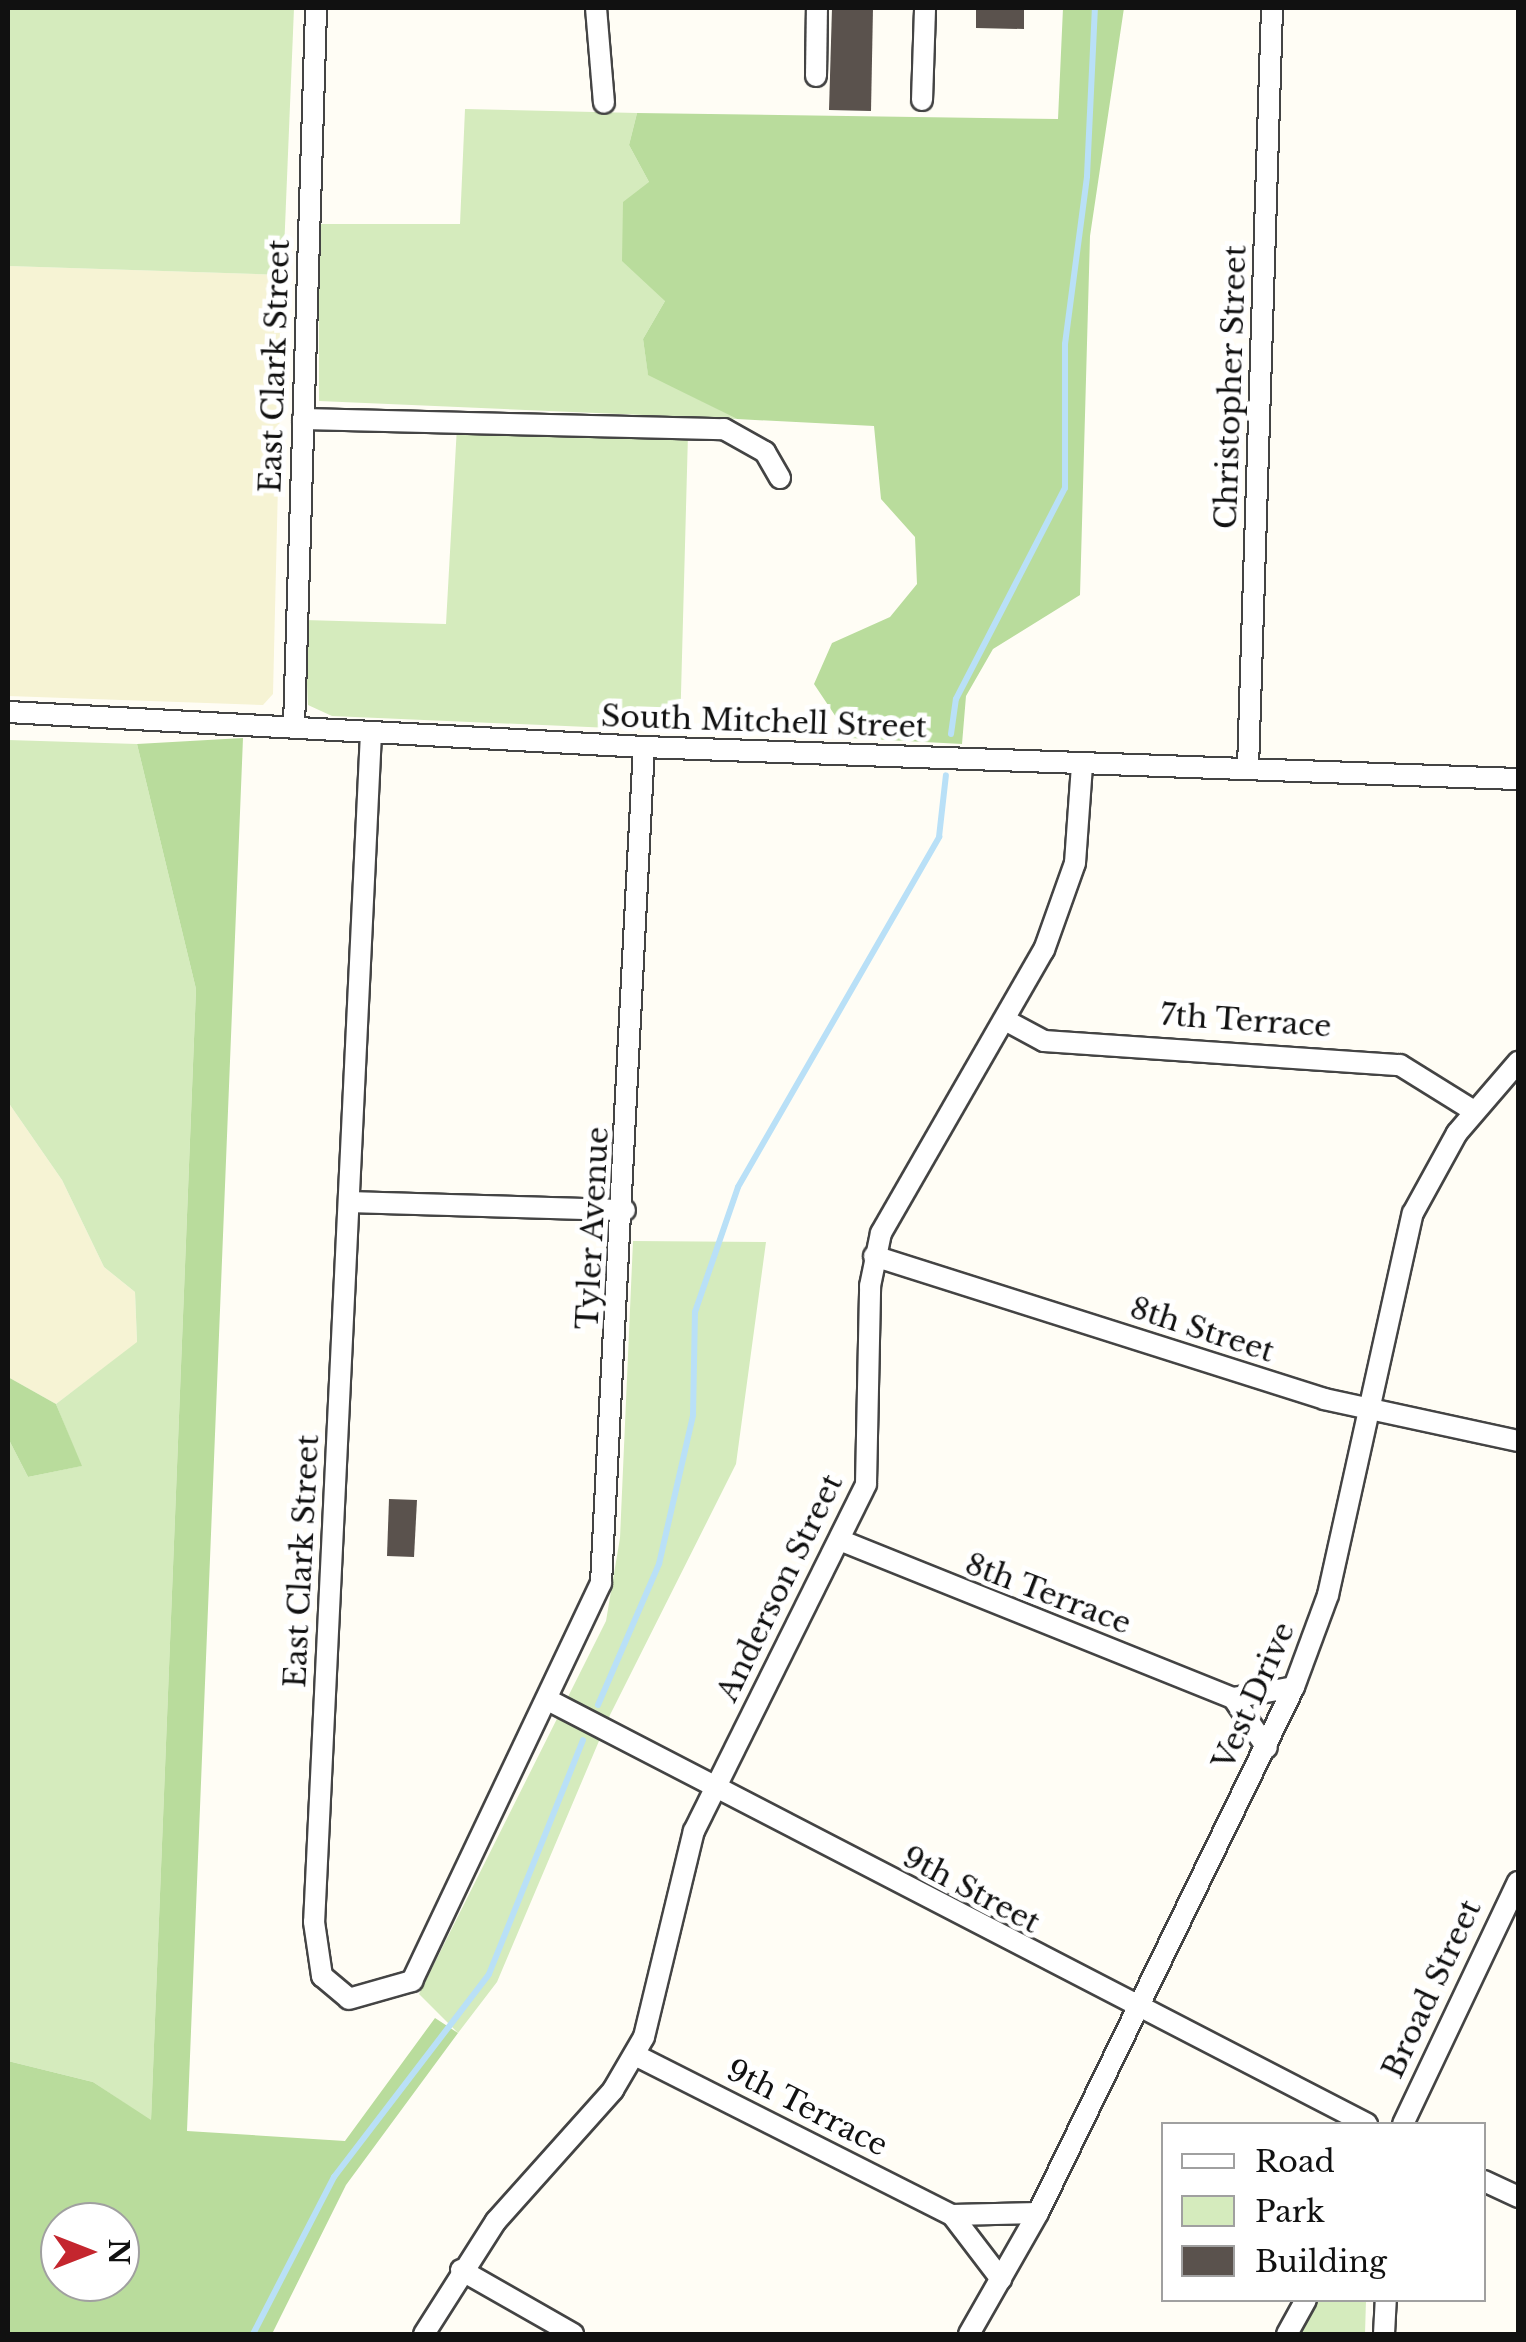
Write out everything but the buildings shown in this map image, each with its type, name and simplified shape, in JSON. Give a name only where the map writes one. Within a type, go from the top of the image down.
[{"type":"street","name":"East Clark Street","points":[[294,726],[316,8]]},
{"type":"street","points":[[596,8],[604,103]]},
{"type":"street","points":[[816,76],[817,8]]},
{"type":"street","points":[[922,100],[925,8]]},
{"type":"street","name":"Christopher Street","points":[[1248,768],[1272,8]]},
{"type":"street","points":[[303,419],[724,428],[765,452],[780,478]]},
{"type":"street","name":"South Mitchell Street","points":[[8,712],[644,748],[1518,779]]},
{"type":"street","name":"East Clark Street","points":[[371,733],[314,1922],[334,1992],[366,1998],[412,1981],[550,1700]]},
{"type":"street","name":"Tyler Avenue","points":[[550,1700],[601,1583],[625,1210],[644,748]]},
{"type":"street","name":"Anderson Street","points":[[424,2334],[462,2270],[635,2055],[660,1984],[669,1904],[714,1787],[842,1541],[871,1456],[874,1256],[1059,914],[1080,834],[1082,765]]},
{"type":"street","name":"7th Terrace","points":[[1005,1020],[1044,1040],[1400,1065],[1474,1111]]},
{"type":"street","name":"Vest Drive","points":[[968,2334],[1038,2213],[1294,1687],[1328,1595],[1413,1214],[1474,1111],[1518,1062]]},
{"type":"street","points":[[350,1202],[625,1210]]},
{"type":"street","name":"8th Street","points":[[874,1256],[1368,1408],[1518,1441]]},
{"type":"street","name":"8th Terrace","points":[[842,1541],[1233,1698]]},
{"type":"street","points":[[1267,1748],[1233,1698],[1294,1687]]},
{"type":"street","name":"9th Street","points":[[550,1700],[1136,2009],[1363,2122]]},
{"type":"street","name":"Broad Street","points":[[1405,2122],[1518,1882]]},
{"type":"street","name":"9th Terrace","points":[[635,2055],[952,2216],[1001,2279]]},
{"type":"street","points":[[1486,2182],[1518,2197]]},
{"type":"street","name":"9th Terrace","points":[[952,2216],[1038,2213]]},
{"type":"street","points":[[462,2270],[573,2334]]},
{"type":"street","points":[[1287,2334],[1305,2302]]},
{"type":"street","points":[[1384,2334],[1386,2302]]},
{"type":"shaded area","points":[[8,266],[283,275],[273,694],[263,705],[8,696]]},
{"type":"shaded area","points":[[8,1102],[62,1180],[104,1267],[135,1292],[137,1343],[56,1404],[8,1377]]},
{"type":"green space","points":[[8,8],[294,8],[283,275],[8,266]]},
{"type":"green space","points":[[1063,8],[1124,8],[1090,236],[1080,595],[993,649],[966,696],[962,744],[850,738],[814,684],[832,643],[890,617],[917,584],[915,537],[881,499],[874,426],[737,419],[648,375],[643,339],[665,301],[622,261],[623,202],[649,182],[629,145],[637,113],[1058,119]]},
{"type":"green space","points":[[465,109],[637,113],[629,145],[649,182],[665,301],[643,339],[648,374],[737,419],[319,401],[319,224],[460,224]]},
{"type":"green space","points":[[457,426],[688,434],[680,731],[332,716],[308,705],[304,620],[446,624]]},
{"type":"green space","points":[[243,738],[187,2131],[345,2141],[435,2018],[458,2033],[346,2185],[272,2334],[8,2334],[8,2061],[93,2082],[151,2120],[196,989],[137,744]]},
{"type":"green space","points":[[8,740],[137,744],[196,989],[151,2121],[93,2082],[8,2061],[8,1438],[28,1477],[81,1466],[56,1404],[137,1342],[135,1292],[104,1267],[62,1180],[8,1102]]},
{"type":"green space","points":[[633,1241],[766,1242],[736,1464],[610,1715],[497,1982],[458,2033],[419,1994],[606,1621],[620,1538]]},
{"type":"green space","points":[[8,1377],[56,1404],[82,1466],[28,1477],[8,1438]]},
{"type":"green space","points":[[1315,2302],[1366,2302],[1365,2334],[1298,2334]]},
{"type":"waterway","points":[[951,734],[956,699],[1065,488],[1065,344],[1087,176],[1095,8]]},
{"type":"waterway","points":[[598,1705],[659,1564],[693,1415],[695,1312],[738,1187],[939,837],[946,775]]},
{"type":"waterway","points":[[253,2334],[334,2177],[489,1974],[583,1740]]}]
